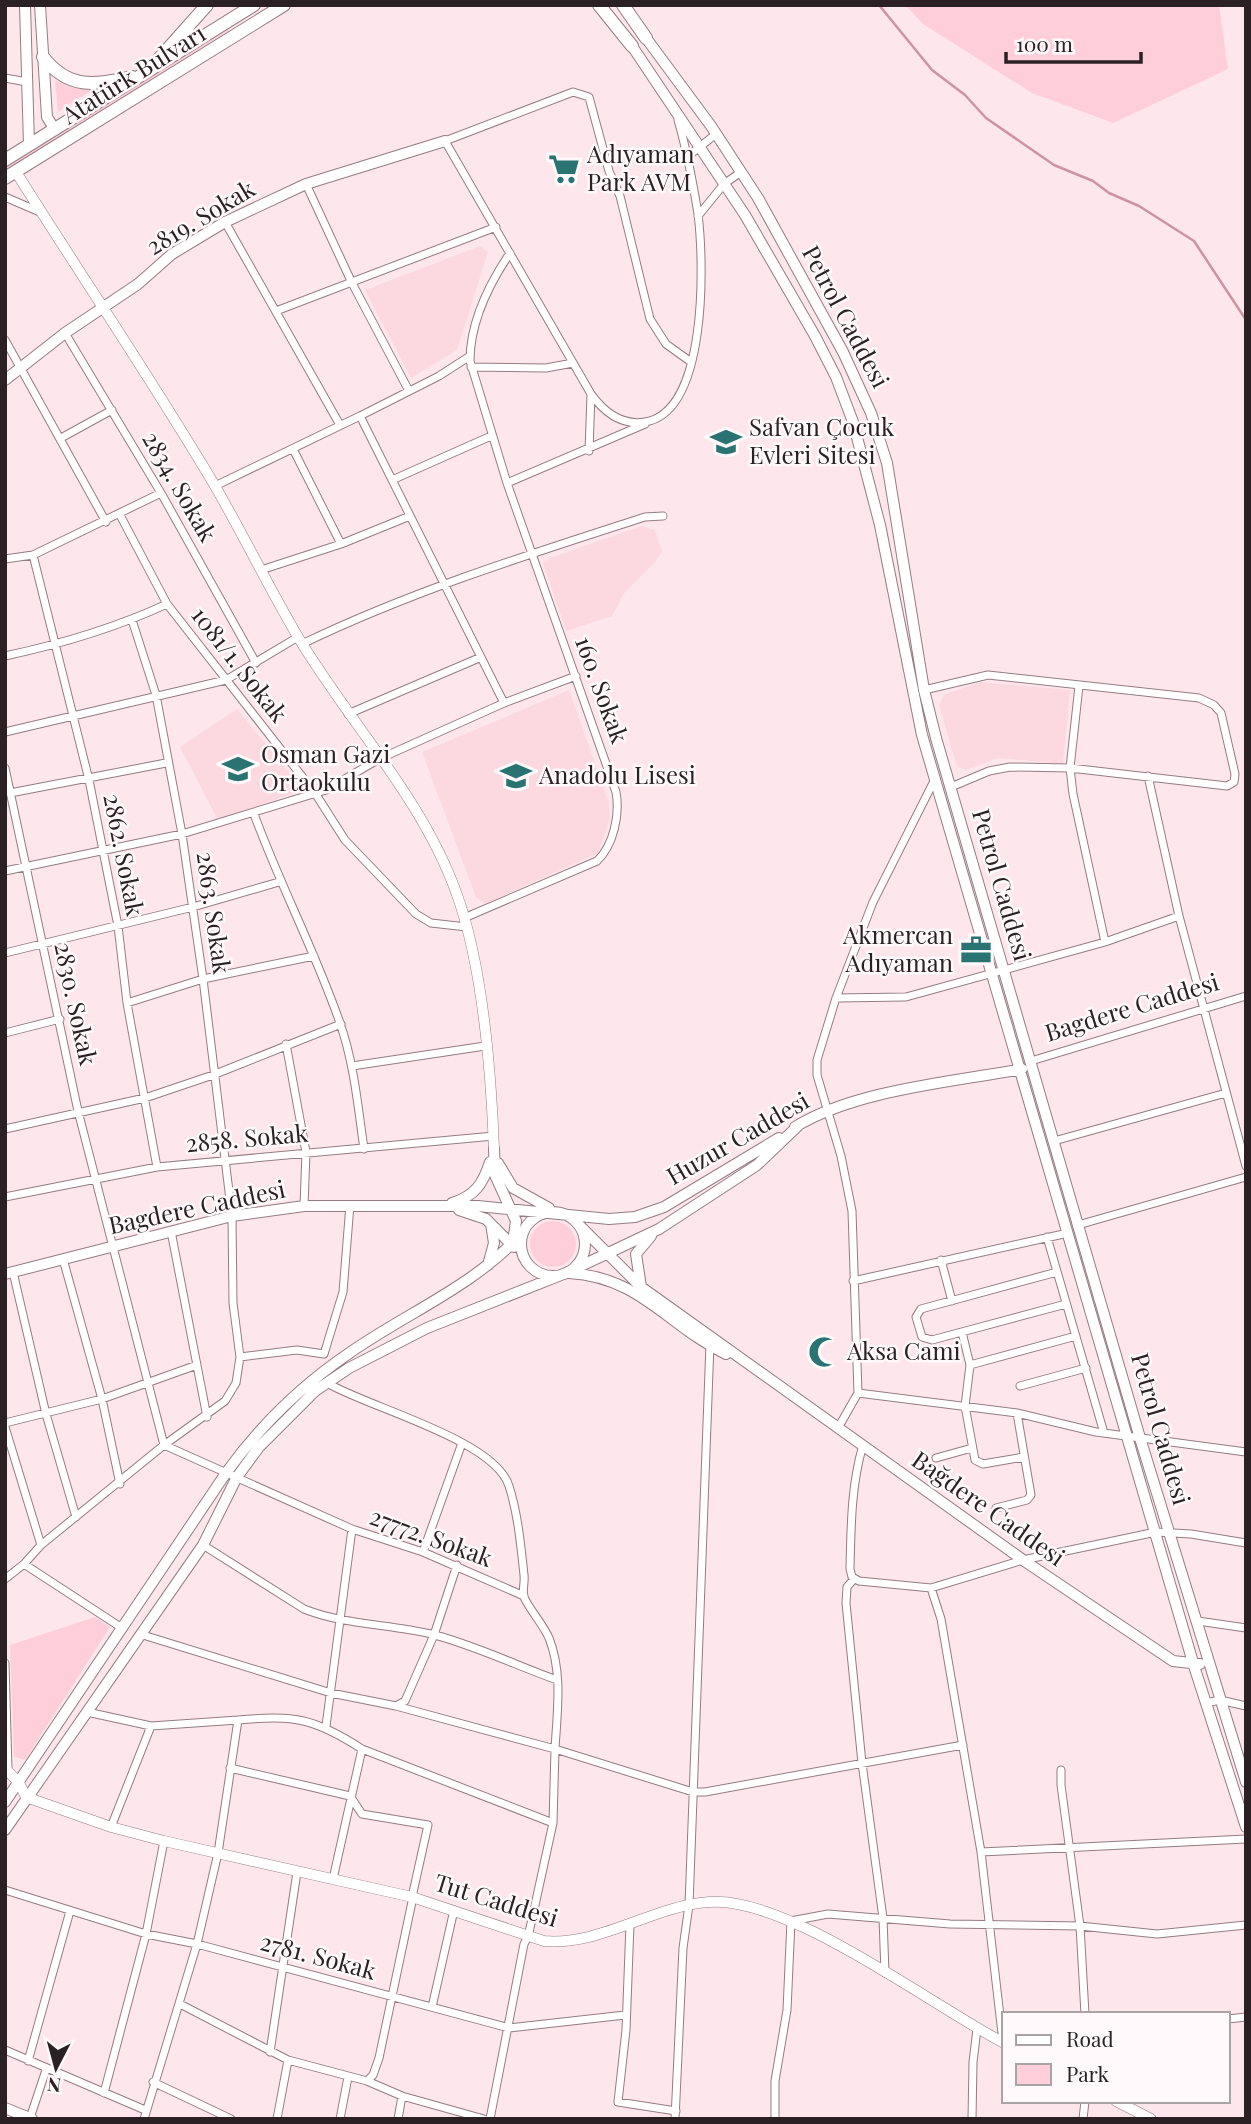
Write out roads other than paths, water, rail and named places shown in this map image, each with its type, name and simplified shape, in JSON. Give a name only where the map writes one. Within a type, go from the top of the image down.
[{"type":"highway","points":[[43,57],[56,73],[75,81],[98,83],[143,75],[206,5]]},
{"type":"highway","name":"Atatürk Bulvarı","points":[[5,160],[254,5]]},
{"type":"highway","name":"Atatürk Bulvarı","points":[[11,175],[284,5]]},
{"type":"highway","points":[[599,5],[632,46]]},
{"type":"highway","points":[[611,5],[632,46]]},
{"type":"highway","points":[[625,5],[646,38]]},
{"type":"main road","points":[[24,5],[29,145]]},
{"type":"main road","points":[[40,5],[47,117],[55,130]]},
{"type":"main road","name":"Petrol Caddesi","points":[[646,38],[741,172],[843,352],[876,426],[889,475],[924,690],[999,972],[1026,1065],[1054,1141],[1140,1438],[1246,1782]]},
{"type":"main road","points":[[632,46],[724,184],[815,336],[836,377],[853,422],[880,524],[912,692],[936,779],[999,972]]},
{"type":"main road","name":"2819. Sokak","points":[[5,380],[65,333],[138,284],[172,254],[225,222],[306,184],[445,141]]},
{"type":"main road","points":[[1026,1065],[1068,1233],[1194,1666],[1246,1827]]},
{"type":"main road","name":"Huzur Caddesi","points":[[558,1212],[613,1219],[648,1214],[825,1111],[863,1099],[1026,1065]]},
{"type":"main road","points":[[5,1830],[203,1545],[231,1475],[286,1417],[349,1368],[427,1328],[566,1273],[659,1229],[757,1166],[800,1124]]},
{"type":"main road","points":[[442,1206],[480,1216],[542,1274],[554,1276],[566,1273],[583,1255],[585,1243],[579,1225],[511,1186],[501,1171],[494,1149]]},
{"type":"main road","points":[[442,1206],[466,1199],[480,1186],[494,1149]]},
{"type":"main road","points":[[494,1149],[496,1178],[512,1208],[516,1226],[512,1245]]},
{"type":"main road","name":"Bagdere Caddesi","points":[[9,1273],[232,1216],[304,1206],[442,1206]]},
{"type":"main road","points":[[442,1206],[558,1212]]},
{"type":"main road","points":[[5,1802],[122,1628],[277,1413],[334,1364],[487,1267],[512,1245],[529,1222],[540,1214],[558,1212]]},
{"type":"main road","points":[[487,1267],[494,1243],[491,1224]]},
{"type":"main road","name":"Bağdere Caddesi","points":[[579,1225],[641,1287],[710,1341]]},
{"type":"main road","points":[[641,1287],[636,1254],[659,1229]]},
{"type":"main road","points":[[523,1232],[524,1257]]},
{"type":"main road","name":"Bağdere Caddesi","points":[[566,1273],[593,1275],[616,1281],[751,1366],[1023,1560],[1173,1661],[1194,1666]]},
{"type":"main road","points":[[1194,1666],[1209,1662]]},
{"type":"main road","points":[[5,2108],[31,2118]]},
{"type":"street","points":[[5,78],[27,82]]},
{"type":"street","points":[[657,419],[635,423],[620,419],[602,408],[591,394],[445,141],[573,92],[589,97],[608,171],[620,196],[650,319],[666,344],[691,362]]},
{"type":"street","points":[[507,483],[657,419],[670,410],[680,397],[691,362],[699,306],[698,216],[677,115]]},
{"type":"street","points":[[687,157],[697,146],[716,134]]},
{"type":"street","points":[[698,216],[724,184],[741,172]]},
{"type":"street","points":[[11,175],[43,214],[215,486],[300,640],[438,851],[466,923],[485,1046],[494,1149]]},
{"type":"street","points":[[306,184],[352,283],[409,391]]},
{"type":"street","points":[[5,197],[43,214]]},
{"type":"street","points":[[225,222],[341,425]]},
{"type":"street","points":[[276,311],[496,227]]},
{"type":"street","name":"160. Sokak","points":[[466,923],[589,866],[604,853],[618,816],[616,792],[507,483],[471,367],[470,356],[484,297],[510,253]]},
{"type":"street","name":"2834. Sokak","points":[[65,333],[161,493],[256,663]]},
{"type":"street","points":[[5,340],[106,522]]},
{"type":"street","points":[[215,486],[360,416],[470,356]]},
{"type":"street","points":[[471,367],[546,368],[573,363]]},
{"type":"street","points":[[589,450],[591,394]]},
{"type":"street","points":[[61,438],[112,410]]},
{"type":"street","points":[[360,416],[445,584],[479,658],[504,703]]},
{"type":"street","points":[[392,480],[491,436]]},
{"type":"street","points":[[293,449],[341,544]]},
{"type":"street","points":[[5,559],[33,555],[106,522],[161,493]]},
{"type":"street","name":"1081/1. Sokak","points":[[120,515],[167,604],[315,793],[345,840],[416,914],[431,923],[466,923]]},
{"type":"street","points":[[261,570],[341,544],[410,516]]},
{"type":"street","points":[[5,732],[226,680],[300,640],[445,584],[645,517],[663,516]]},
{"type":"street","name":"2862. Sokak","points":[[33,555],[89,780],[118,926],[127,1003],[157,1167]]},
{"type":"street","points":[[5,656],[57,645],[132,620],[167,604]]},
{"type":"street","name":"2863. Sokak","points":[[132,620],[156,695],[166,763],[182,834],[232,1216],[233,1303],[240,1357]]},
{"type":"street","points":[[347,714],[479,658]]},
{"type":"street","points":[[924,690],[988,675],[1199,698],[1214,705],[1221,713],[1235,774],[1231,786],[1070,768],[1003,767],[951,787]]},
{"type":"street","points":[[5,871],[182,834],[326,790],[379,760],[504,703],[576,676]]},
{"type":"street","points":[[1079,686],[1070,768],[1073,794],[1105,942]]},
{"type":"street","points":[[10,793],[89,780],[166,763]]},
{"type":"street","name":"2830. Sokak","points":[[5,768],[78,1111],[164,1445]]},
{"type":"street","points":[[1148,776],[1180,916],[1246,1166]]},
{"type":"street","points":[[838,1428],[858,1393],[849,1192],[825,1111],[817,1075],[817,1060],[836,998],[873,902],[936,779]]},
{"type":"street","points":[[254,814],[279,882],[314,956],[341,1024],[352,1066],[364,1149]]},
{"type":"street","points":[[5,953],[192,907],[279,882]]},
{"type":"street","points":[[836,998],[906,997],[1105,942],[1180,916]]},
{"type":"street","points":[[127,1003],[203,979],[314,956]]},
{"type":"street","name":"Bagdere Caddesi","points":[[1026,1065],[1246,996]]},
{"type":"street","points":[[5,1033],[60,1019]]},
{"type":"street","points":[[5,1129],[145,1098],[214,1075],[341,1024]]},
{"type":"street","points":[[286,1044],[306,1153],[304,1206]]},
{"type":"street","points":[[352,1066],[485,1046]]},
{"type":"street","points":[[1054,1141],[1226,1093]]},
{"type":"street","name":"2858. Sokak","points":[[5,1197],[94,1177],[157,1167],[494,1136]]},
{"type":"street","points":[[1078,1225],[1246,1177]]},
{"type":"street","points":[[324,1354],[343,1292],[350,1205]]},
{"type":"street","points":[[171,1231],[207,1417]]},
{"type":"street","points":[[853,1281],[1068,1233]]},
{"type":"street","points":[[1047,1237],[1104,1433]]},
{"type":"street","points":[[63,1259],[102,1399],[120,1484]]},
{"type":"street","points":[[941,1260],[952,1301]]},
{"type":"street","points":[[1057,1272],[921,1310],[916,1317],[922,1336],[928,1340],[1066,1304]]},
{"type":"street","points":[[9,1273],[76,1517]]},
{"type":"street","points":[[962,1332],[970,1365],[965,1406],[975,1460],[981,1464],[1024,1457]]},
{"type":"street","points":[[970,1365],[1076,1336]]},
{"type":"street","points":[[630,1924],[618,2102],[675,2115],[683,1948],[690,1905],[710,1341]]},
{"type":"street","points":[[5,1578],[24,1564],[41,1545],[120,1484],[164,1445],[207,1417],[225,1401],[236,1382],[240,1357],[297,1350],[324,1354],[334,1364]]},
{"type":"street","points":[[41,1545],[5,1425],[147,1385],[197,1365]]},
{"type":"street","points":[[1020,1385],[1086,1368]]},
{"type":"street","points":[[327,1383],[462,1443],[494,1462],[509,1485],[524,1571],[524,1596],[549,1640],[557,1680],[553,1823],[528,1937],[524,1944],[490,2119]]},
{"type":"street","points":[[858,1393],[1017,1413],[1104,1433],[1246,1452]]},
{"type":"street","points":[[996,1508],[1030,1497],[1017,1413]]},
{"type":"street","points":[[423,1552],[462,1443]]},
{"type":"street","points":[[164,1445],[352,1530]]},
{"type":"street","points":[[854,1579],[850,1569],[852,1516],[857,1464],[863,1445]]},
{"type":"street","points":[[936,1458],[972,1448]]},
{"type":"street","name":"27772. Sokak","points":[[326,1726],[352,1530],[457,1565],[524,1596]]},
{"type":"street","points":[[854,1579],[931,1588],[1023,1560],[1156,1532],[1168,1531],[1246,1543]]},
{"type":"street","points":[[203,1545],[304,1609],[341,1619],[377,1623],[434,1635],[557,1680]]},
{"type":"street","points":[[24,1564],[122,1628]]},
{"type":"street","points":[[396,1706],[405,1701],[434,1635],[457,1565]]},
{"type":"street","points":[[854,1579],[847,1587],[846,1604],[862,1763],[883,1918],[886,1974]]},
{"type":"street","points":[[931,1588],[941,1619],[981,1852],[987,1924],[1002,2029]]},
{"type":"street","points":[[1198,1621],[1246,1628]]},
{"type":"street","points":[[143,1635],[331,1693],[396,1706],[555,1749],[693,1792],[962,1745]]},
{"type":"street","points":[[5,1663],[7,1769],[26,1797]]},
{"type":"street","points":[[1206,1703],[1220,1700],[1246,1706]]},
{"type":"street","points":[[87,1712],[151,1726],[279,1716],[326,1726],[362,1749],[553,1823]]},
{"type":"street","points":[[5,2050],[104,2092],[144,2115],[197,1944],[218,1853],[238,1720]]},
{"type":"street","points":[[111,1827],[151,1726]]},
{"type":"street","points":[[333,1880],[362,1749]]},
{"type":"street","points":[[230,1768],[351,1796],[362,1814],[428,1825],[379,2057],[368,2081]]},
{"type":"street","points":[[1061,1770],[1080,1926],[1086,2012]]},
{"type":"street","name":"Tut Caddesi","points":[[26,1797],[111,1827],[413,1897],[528,1937],[565,1943],[690,1905],[711,1902],[743,1906],[791,1921],[1002,2042]]},
{"type":"street","points":[[981,1852],[1246,1839]]},
{"type":"street","points":[[104,2092],[146,1934],[164,1841]]},
{"type":"street","points":[[270,2052],[285,1968],[297,1872]]},
{"type":"street","name":"2781. Sokak","points":[[5,1890],[146,1934],[197,1944],[509,2028],[625,2015]]},
{"type":"street","points":[[432,2007],[454,1910]]},
{"type":"street","points":[[28,2061],[70,1911]]},
{"type":"street","points":[[775,2119],[775,2081],[787,2010],[791,1921],[828,1914],[987,1924],[1080,1926],[1157,1934],[1246,1925]]},
{"type":"street","points":[[180,2004],[288,2060],[368,2081],[402,2096],[484,2119]]},
{"type":"street","points":[[972,2119],[977,2029]]},
{"type":"street","points":[[277,2119],[288,2060]]},
{"type":"street","points":[[31,2118],[47,2070]]},
{"type":"street","points":[[340,2119],[348,2077]]},
{"type":"street","points":[[153,2082],[231,2119]]},
{"type":"street","points":[[398,2119],[402,2096]]},
{"type":"street","points":[[1120,2103],[1151,2119]]},
{"type":"waterway","points":[[879,5],[932,70],[965,95],[986,118],[1054,165],[1093,181],[1109,193],[1139,206],[1194,241],[1246,320]]},
{"type":"place","name":"Adıyaman Park AVM","points":[[564,169]]},
{"type":"place","name":"Safvan Çocuk Evleri Sitesi","points":[[726,442]]},
{"type":"place","name":"Osman Gazi Ortaokulu","points":[[238,769]]},
{"type":"place","name":"Anadolu Lisesi","points":[[516,776]]},
{"type":"place","name":"Akmercan Adıyaman","points":[[976,950]]},
{"type":"place","name":"Aksa Cami","points":[[824,1352]]}]
